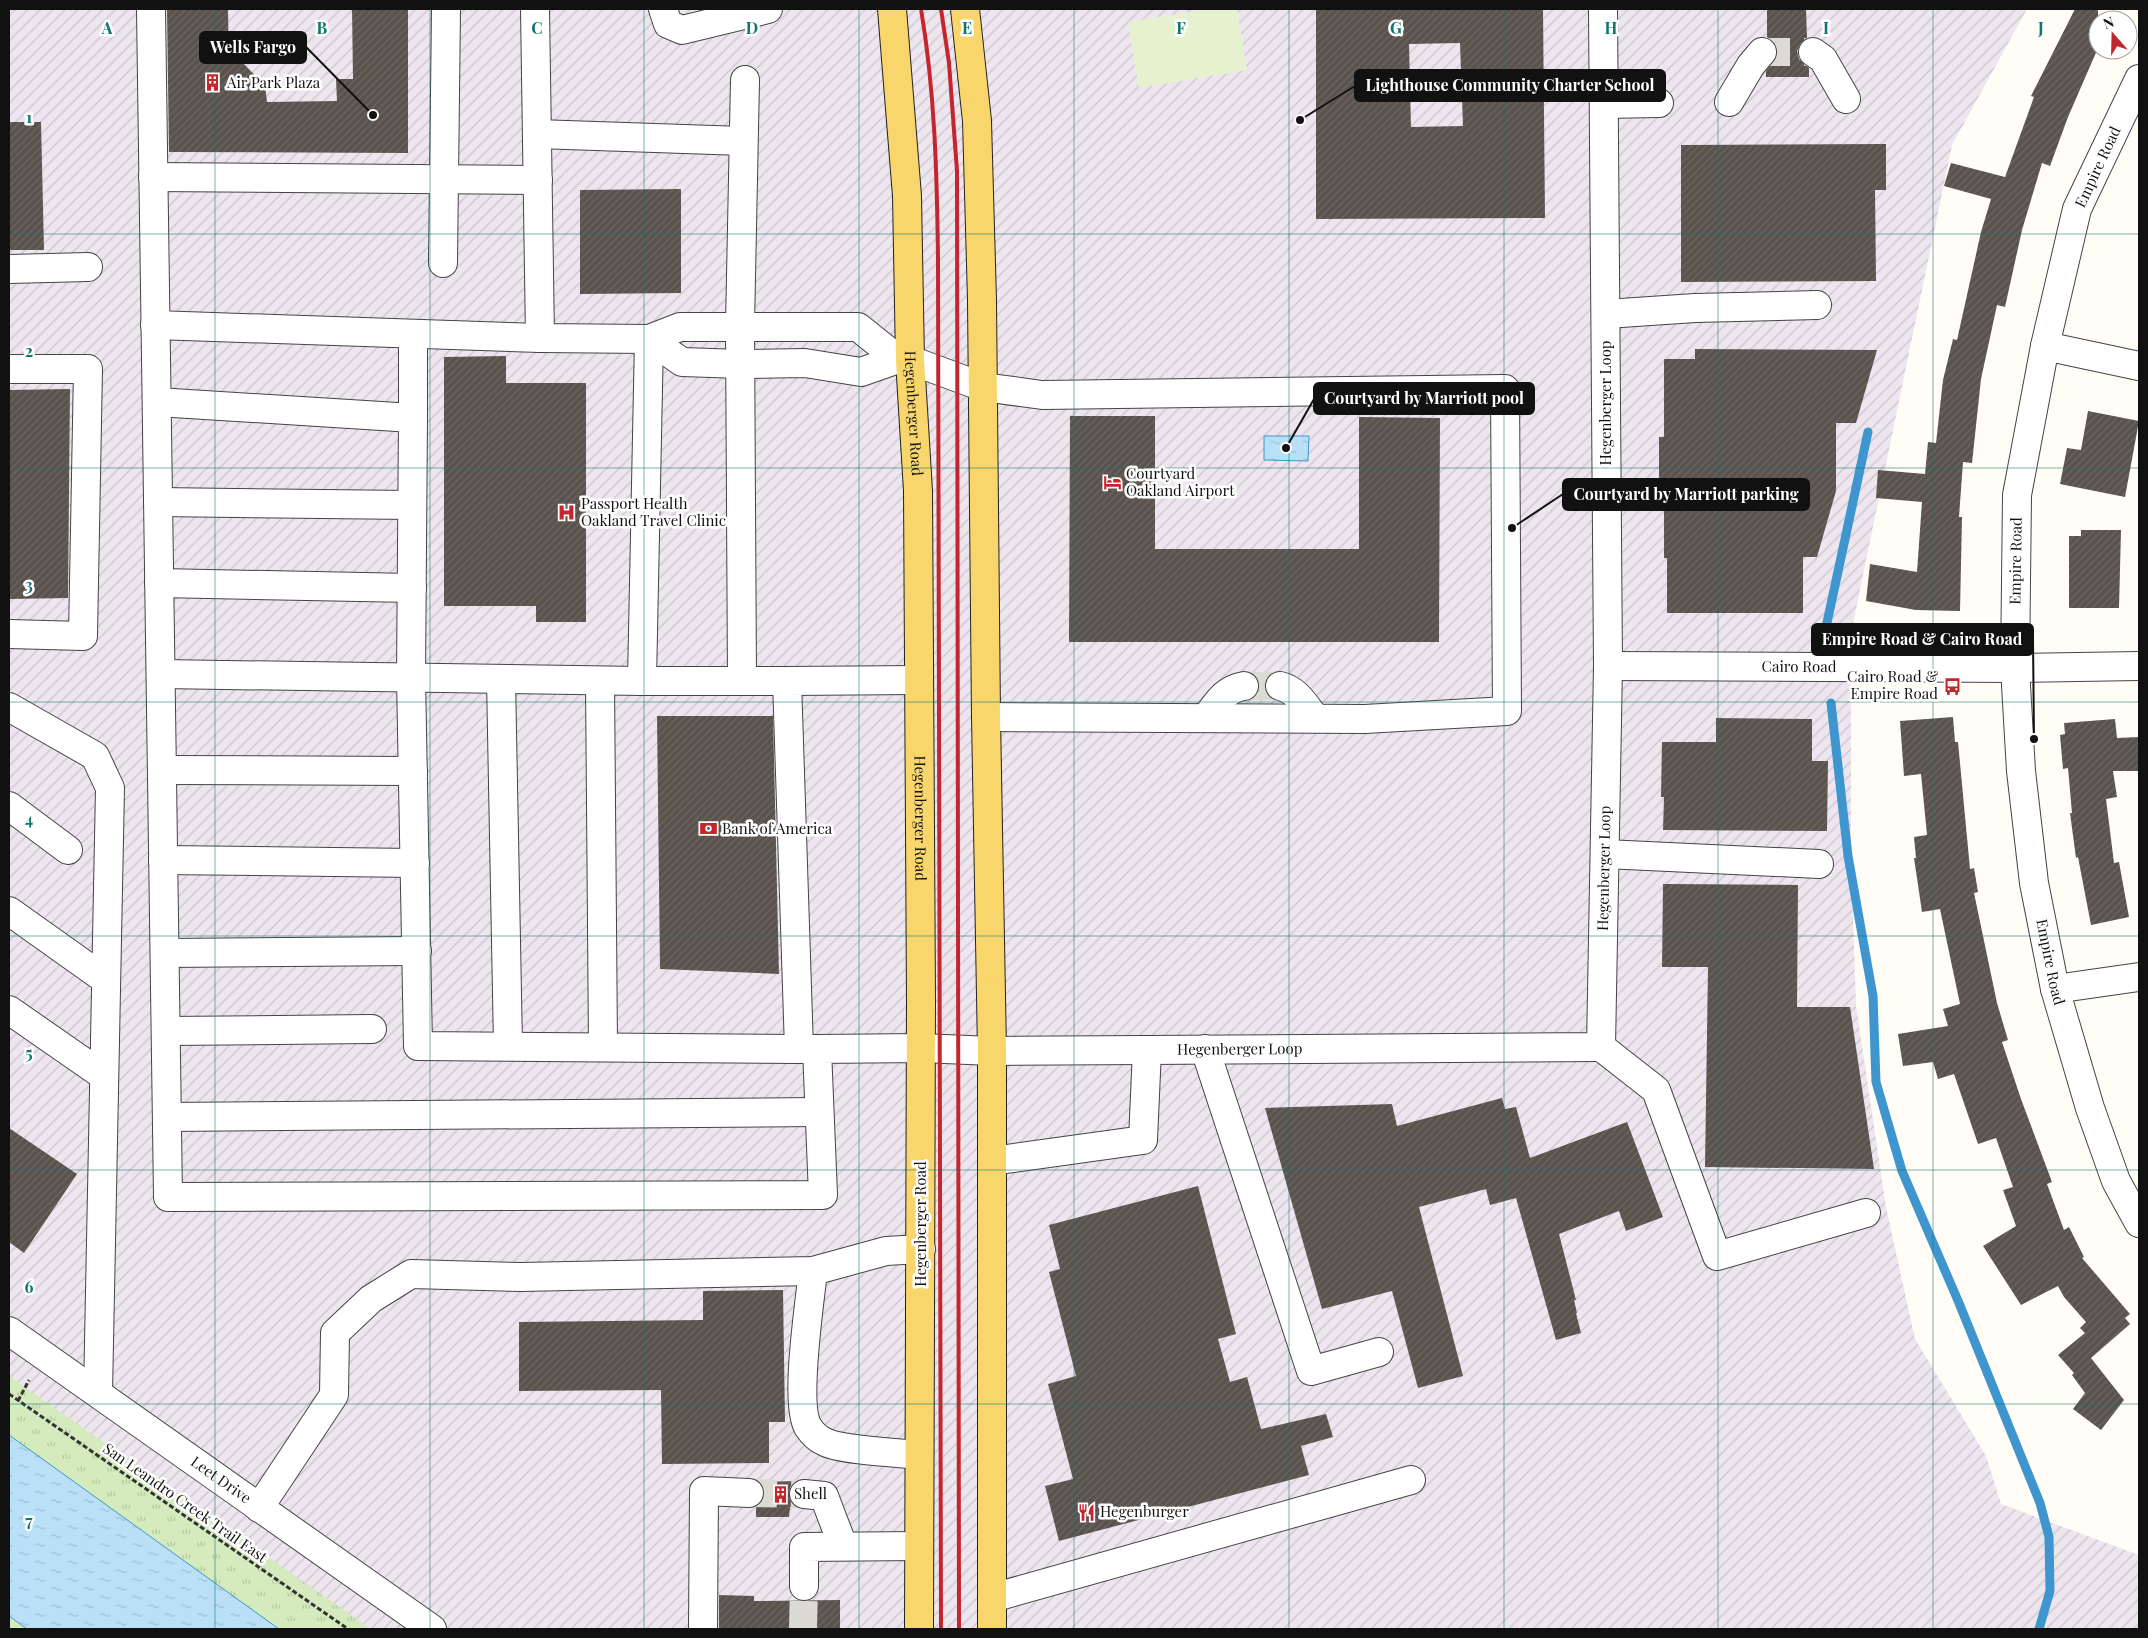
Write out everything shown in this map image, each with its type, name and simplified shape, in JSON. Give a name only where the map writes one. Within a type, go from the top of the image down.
[{"type":"main road","name":"Hegenberger Road","points":[[892,9],[907,196],[904,360],[918,491],[921,1048],[919,1629]]},
{"type":"main road","points":[[965,9],[978,121],[983,388],[992,1051],[992,1629]]},
{"type":"street","points":[[151,9],[168,1197],[823,1195],[819,1112],[808,1049],[787,681]]},
{"type":"street","points":[[443,263],[446,9]]},
{"type":"street","points":[[535,9],[540,338]]},
{"type":"street","points":[[663,9],[668,24],[682,30],[768,9]]},
{"type":"street","name":"Hegenberger Loop","points":[[416,951],[418,1046],[921,1048],[992,1051],[1601,1047],[1608,666],[1603,9]]},
{"type":"street","points":[[1729,102],[1751,65],[1762,52]]},
{"type":"street","points":[[1814,52],[1823,59],[1846,99]]},
{"type":"street","points":[[742,681],[740,326],[745,80]]},
{"type":"street","name":"Empire Road","points":[[2139,80],[2077,209],[2045,346],[2017,494],[2015,668],[2021,771],[2034,883],[2055,989],[2090,1108],[2112,1172],[2139,1224]]},
{"type":"street","points":[[1604,104],[1659,103]]},
{"type":"street","points":[[537,134],[743,141]]},
{"type":"street","points":[[153,177],[538,180]]},
{"type":"street","points":[[9,269],[88,268]]},
{"type":"street","points":[[1606,314],[1695,308],[1817,305]]},
{"type":"street","points":[[155,325],[540,338],[649,338],[680,327],[858,327],[904,360],[983,388],[1042,395],[1505,389],[1507,711],[1365,719],[986,717]]},
{"type":"street","points":[[165,953],[416,951],[411,678],[413,334]]},
{"type":"street","points":[[649,338],[682,362],[741,364],[805,363],[861,372],[904,360]]},
{"type":"street","points":[[642,682],[649,338]]},
{"type":"street","points":[[2045,346],[2139,366]]},
{"type":"street","points":[[9,369],[88,370],[83,636],[9,634]]},
{"type":"street","points":[[157,402],[412,418]]},
{"type":"street","points":[[158,502],[412,505]]},
{"type":"street","points":[[159,583],[412,588]]},
{"type":"street","name":"Cairo Road","points":[[1608,666],[2015,668],[2139,666]]},
{"type":"street","points":[[161,674],[642,682],[919,680]]},
{"type":"street","points":[[501,679],[508,1046]]},
{"type":"street","points":[[600,681],[603,1047]]},
{"type":"street","points":[[1206,718],[1224,694],[1244,686]]},
{"type":"street","points":[[1280,686],[1289,688],[1315,718]]},
{"type":"street","points":[[9,706],[95,756],[110,788],[98,1394]]},
{"type":"street","points":[[162,770],[413,771]]},
{"type":"street","points":[[9,806],[68,850]]},
{"type":"street","points":[[1605,854],[1818,864]]},
{"type":"street","points":[[163,860],[415,863]]},
{"type":"street","points":[[9,911],[106,980]]},
{"type":"street","points":[[2055,989],[2139,977]]},
{"type":"street","points":[[9,1010],[104,1076]]},
{"type":"street","points":[[166,1031],[372,1029]]},
{"type":"street","points":[[1601,1047],[1656,1090],[1717,1256],[1866,1213]]},
{"type":"street","points":[[1205,1049],[1311,1372],[1378,1352]]},
{"type":"street","points":[[992,1162],[1143,1140],[1147,1050]]},
{"type":"street","points":[[167,1117],[819,1112]]},
{"type":"street","points":[[259,1508],[334,1395],[335,1333],[371,1299],[411,1274],[521,1276],[813,1271],[886,1251],[921,1249]]},
{"type":"street","points":[[813,1271],[804,1340],[803,1406],[808,1426],[816,1436],[834,1445],[920,1455]]},
{"type":"street","name":"Leet Drive","points":[[9,1331],[432,1629]]},
{"type":"street","points":[[992,1598],[1411,1480]]},
{"type":"street","points":[[702,1629],[704,1491],[749,1493]]},
{"type":"street","points":[[804,1494],[824,1496],[843,1546]]},
{"type":"street","points":[[804,1586],[804,1547],[919,1546]]},
{"type":"path","name":"San Leandro Creek Trail East","points":[[9,1394],[348,1629]]},
{"type":"shaded area","points":[[9,9],[2027,9],[1952,145],[1851,633],[1851,860],[1856,1005],[1886,1207],[1915,1339],[1986,1456],[2001,1504],[2139,1555],[2139,1629],[285,1629],[9,1436]]},
{"type":"green space","points":[[1207,9],[1237,9],[1247,70],[1139,88],[1128,22]]},
{"type":"green space","points":[[9,1376],[371,1629],[9,1629]]},
{"type":"water","points":[[1264,436],[1309,436],[1308,461],[1264,460]]},
{"type":"water","points":[[9,1435],[279,1629],[27,1629],[9,1616]]},
{"type":"building","name":"Air Park Plaza","points":[[167,9],[228,9],[229,62],[242,62],[265,86],[267,102],[337,101],[336,79],[353,79],[352,9],[408,9],[408,153],[169,152]]},
{"type":"building","points":[[1316,9],[1543,9],[1545,218],[1316,219]],"holes":[[[1460,43],[1463,126],[1411,127],[1409,44]]]},
{"type":"building","points":[[1767,9],[1806,9],[1807,38],[1801,43],[1797,51],[1799,59],[1809,68],[1809,77],[1766,77],[1766,71],[1777,54],[1776,46],[1767,37]]},
{"type":"building","points":[[2075,9],[2098,9],[2088,10],[2088,60],[2093,60],[2068,117],[2050,166],[2042,163],[2022,230],[2005,307],[1997,305],[1981,379],[1972,463],[1963,462],[1959,517],[1962,517],[1960,611],[1916,610],[1866,601],[1870,564],[1917,572],[1922,502],[1876,498],[1878,470],[1925,474],[1928,442],[1936,443],[1943,380],[1953,339],[1957,340],[1981,232],[1991,199],[1944,186],[1951,163],[2005,177],[2034,97],[2031,96]]},
{"type":"building","points":[[9,122],[41,122],[44,250],[9,250]]},
{"type":"building","points":[[1886,144],[1886,190],[1875,190],[1876,281],[1681,282],[1681,145]]},
{"type":"building","points":[[681,189],[681,293],[580,294],[580,190]]},
{"type":"building","points":[[1695,349],[1877,350],[1856,423],[1836,423],[1836,491],[1817,557],[1803,557],[1803,613],[1667,613],[1667,558],[1664,558],[1664,491],[1659,491],[1659,437],[1664,437],[1664,359],[1695,359]]},
{"type":"building","points":[[506,356],[506,383],[586,383],[586,622],[536,622],[536,606],[444,606],[444,357]]},
{"type":"building","points":[[70,389],[68,598],[9,599],[9,390]]},
{"type":"building","points":[[2088,411],[2139,421],[2125,497],[2060,484],[2067,448],[2081,450]]},
{"type":"building","name":"Courtyard Oakland Airport","points":[[1070,416],[1155,416],[1155,549],[1359,549],[1359,417],[1440,418],[1439,642],[1069,642]]},
{"type":"building","points":[[2081,530],[2121,530],[2119,608],[2069,608],[2069,536],[2081,536]]},
{"type":"building","points":[[657,716],[773,716],[779,974],[660,969]]},
{"type":"building","points":[[1953,717],[1955,742],[1958,742],[1970,869],[1974,868],[1978,892],[1974,893],[1997,1003],[2008,1040],[2002,1042],[2052,1182],[2047,1184],[2064,1230],[2069,1227],[2084,1257],[2082,1258],[2130,1314],[2125,1318],[2130,1324],[2091,1358],[2124,1400],[2101,1430],[2073,1409],[2085,1393],[2072,1375],[2074,1373],[2058,1355],[2085,1333],[2080,1328],[2086,1322],[2064,1297],[2058,1286],[2021,1305],[1983,1246],[2016,1226],[2003,1190],[2013,1187],[1996,1138],[1978,1144],[1954,1074],[1938,1079],[1933,1062],[1903,1066],[1898,1034],[1948,1026],[1943,1009],[1960,1004],[1940,909],[1922,912],[1914,858],[1916,858],[1914,837],[1927,835],[1921,774],[1904,776],[1900,721]]},
{"type":"building","points":[[1716,718],[1812,719],[1812,761],[1828,761],[1827,831],[1663,830],[1664,797],[1661,797],[1662,742],[1716,742]]},
{"type":"building","points":[[2115,719],[2117,738],[2139,737],[2139,771],[2113,771],[2117,797],[2106,799],[2114,863],[2119,862],[2129,917],[2091,925],[2078,857],[2076,858],[2070,813],[2072,813],[2068,768],[2063,769],[2060,735],[2065,734],[2064,723]]},
{"type":"building","points":[[1663,884],[1798,885],[1797,1007],[1850,1007],[1874,1169],[1705,1167],[1708,967],[1662,967]]},
{"type":"building","points":[[1502,1098],[1505,1109],[1516,1107],[1530,1158],[1627,1122],[1663,1217],[1626,1231],[1619,1211],[1559,1234],[1576,1300],[1574,1300],[1581,1333],[1556,1340],[1516,1198],[1490,1205],[1486,1189],[1419,1207],[1463,1376],[1418,1388],[1392,1291],[1322,1309],[1265,1108],[1392,1104],[1397,1126]]},
{"type":"building","points":[[9,1128],[77,1174],[24,1253],[9,1242]]},
{"type":"building","points":[[1198,1186],[1236,1334],[1218,1339],[1230,1382],[1247,1377],[1261,1429],[1326,1414],[1333,1437],[1301,1446],[1309,1475],[1059,1541],[1045,1486],[1073,1479],[1048,1384],[1076,1376],[1049,1272],[1060,1269],[1049,1225]]},
{"type":"building","points":[[783,1290],[785,1422],[769,1422],[769,1463],[662,1464],[661,1390],[519,1391],[519,1322],[703,1320],[703,1291]]},
{"type":"building","name":"Shell","points":[[796,1481],[791,1485],[789,1492],[790,1500],[795,1507],[790,1507],[789,1517],[756,1517],[756,1507],[762,1502],[765,1494],[763,1486],[759,1482]]},
{"type":"building","points":[[719,1595],[754,1596],[754,1601],[840,1600],[840,1629],[719,1629]]},
{"type":"waterway","points":[[1825,632],[1868,432]]},
{"type":"waterway","points":[[1831,703],[1848,856],[1873,996],[1876,1082],[1902,1171],[1959,1303],[2040,1503],[2049,1537],[2050,1591],[2039,1629]]},
{"type":"tunnel","points":[[1762,52],[1813,52]]},
{"type":"tunnel","points":[[1244,686],[1280,686]]},
{"type":"tunnel","points":[[749,1493],[804,1494]]},
{"type":"tunnel","points":[[803,1629],[804,1586]]},
{"type":"railway","points":[[921,9],[932,102],[936,165],[938,259],[941,1629]]},
{"type":"railway","points":[[941,9],[949,63],[957,171],[959,1629]]},
{"type":"place","name":"Air Park Plaza","points":[[213,83]]},
{"type":"place","name":"Wells Fargo","points":[[373,115]]},
{"type":"place","name":"Lighthouse Community Charter School","points":[[1300,120]]},
{"type":"place","name":"Courtyard by Marriott pool","points":[[1286,448]]},
{"type":"place","name":"Courtyard Oakland Airport","points":[[1112,483]]},
{"type":"place","name":"Passport Health Oakland Travel Clinic","points":[[567,513]]},
{"type":"place","name":"Courtyard by Marriott parking","points":[[1512,528]]},
{"type":"place","name":"Cairo Road & Empire Road","points":[[1952,686]]},
{"type":"place","name":"Empire Road & Cairo Road","points":[[2034,739]]},
{"type":"place","name":"Bank of America","points":[[708,829]]},
{"type":"place","name":"Shell","points":[[780,1494]]},
{"type":"place","name":"Hegenburger","points":[[1086,1512]]}]
